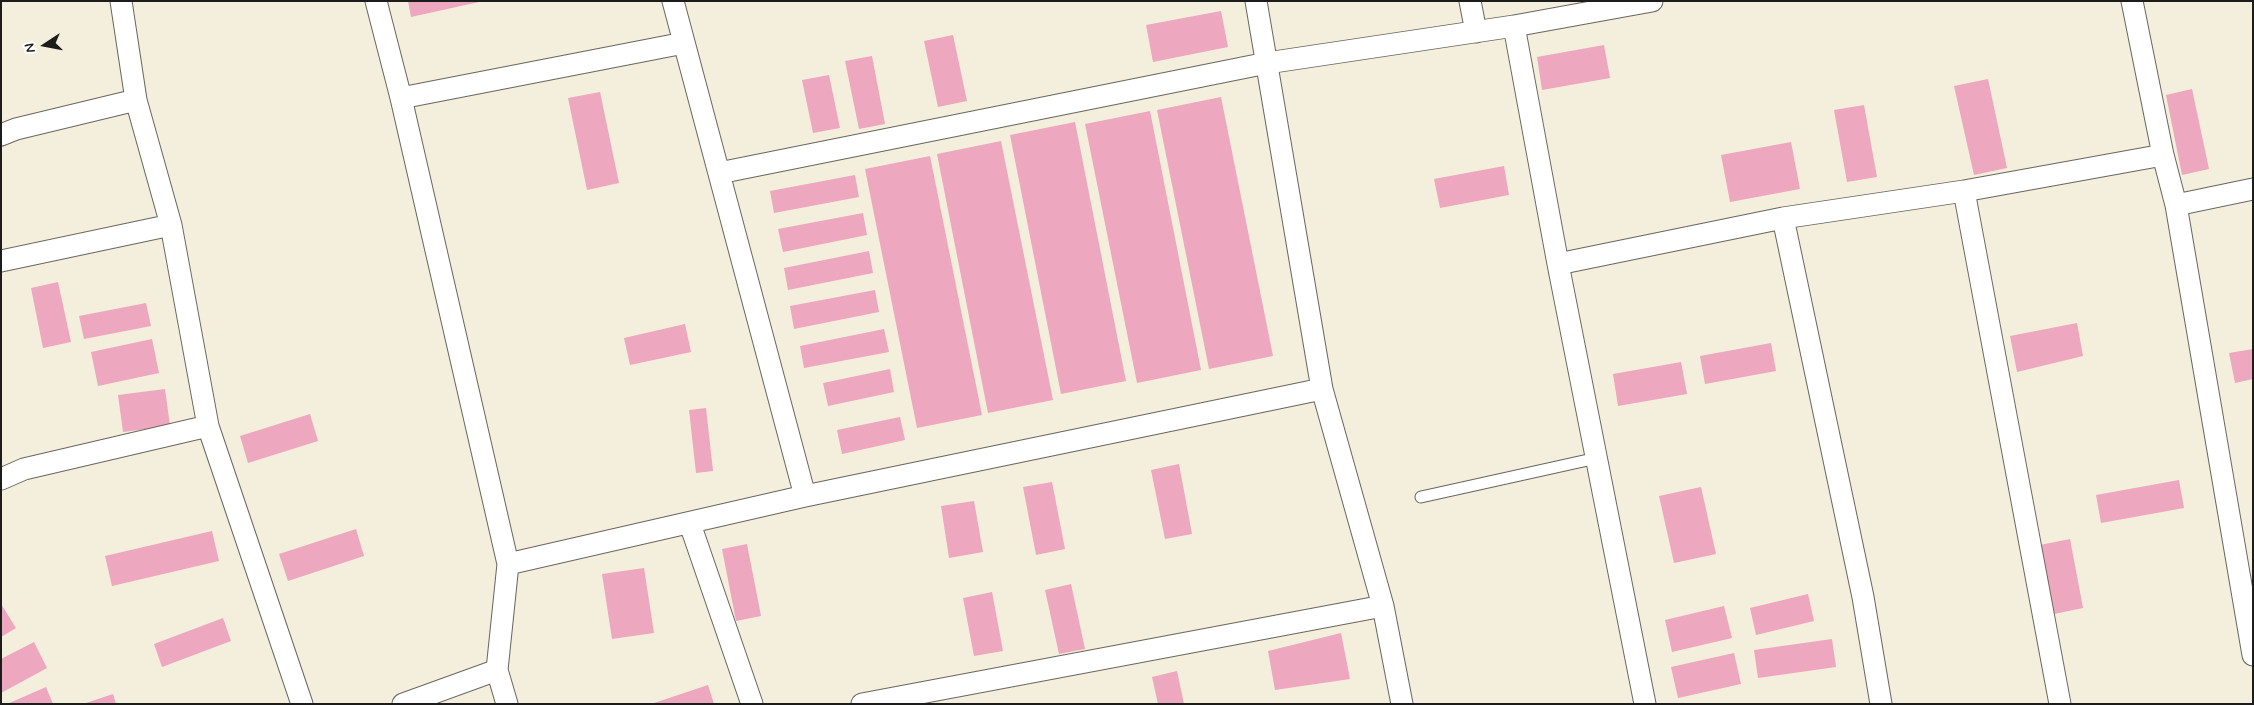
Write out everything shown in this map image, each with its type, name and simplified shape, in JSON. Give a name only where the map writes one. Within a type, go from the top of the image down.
[{"type":"street","points":[[121,1],[136,100],[171,225],[208,426],[302,704]]},
{"type":"street","points":[[376,1],[401,98],[508,564],[498,670],[507,704]]},
{"type":"street","points":[[673,1],[805,496]]},
{"type":"street","points":[[1256,1],[1322,389],[1383,606],[1402,704]]},
{"type":"street","points":[[1470,1],[1476,32]]},
{"type":"street","points":[[719,174],[1267,63],[1514,26],[1652,1]]},
{"type":"street","points":[[2132,1],[2163,155],[2176,205],[2253,655]]},
{"type":"street","points":[[1514,26],[1558,264],[1645,704]]},
{"type":"street","points":[[401,98],[684,42]]},
{"type":"street","points":[[1,134],[16,128],[136,100]]},
{"type":"street","points":[[1558,264],[1783,218],[1964,191],[2163,155]]},
{"type":"street","points":[[2176,205],[2253,189]]},
{"type":"street","points":[[1964,191],[2060,704]]},
{"type":"street","points":[[1783,218],[1862,597],[1881,704]]},
{"type":"street","points":[[1,261],[171,225]]},
{"type":"street","points":[[508,564],[690,524],[805,496],[1322,389]]},
{"type":"street","points":[[1,479],[24,469],[208,426]]},
{"type":"street","points":[[690,524],[752,704]]},
{"type":"street","points":[[862,704],[1383,606]]},
{"type":"street","points":[[403,704],[498,670]]},
{"type":"lane","points":[[1421,497],[1596,458]]},
{"type":"building","points":[[408,1],[479,1],[479,2],[411,17]]},
{"type":"building","points":[[1221,11],[1228,47],[1153,62],[1146,25]]},
{"type":"building","points":[[953,35],[967,101],[938,107],[924,41]]},
{"type":"building","points":[[1604,45],[1610,78],[1542,90],[1537,57]]},
{"type":"building","points":[[872,56],[885,124],[859,129],[845,61]]},
{"type":"building","points":[[829,75],[840,128],[813,133],[802,80]]},
{"type":"building","points":[[1988,79],[2007,168],[1974,175],[1954,86]]},
{"type":"building","points":[[2192,89],[2209,169],[2182,175],[2166,95]]},
{"type":"building","points":[[600,92],[619,183],[587,190],[568,98]]},
{"type":"building","points":[[1221,97],[1273,356],[1209,369],[1157,110]]},
{"type":"building","points":[[1864,105],[1877,177],[1847,182],[1834,110]]},
{"type":"building","points":[[1150,111],[1201,370],[1137,383],[1085,124]]},
{"type":"building","points":[[1075,122],[1126,381],[1061,394],[1010,135]]},
{"type":"building","points":[[1001,141],[1053,400],[988,413],[937,154]]},
{"type":"building","points":[[1791,142],[1800,189],[1730,202],[1721,155]]},
{"type":"building","points":[[930,156],[982,415],[917,428],[865,169]]},
{"type":"building","points":[[1504,166],[1509,195],[1440,208],[1434,179]]},
{"type":"building","points":[[855,175],[859,197],[774,213],[770,191]]},
{"type":"building","points":[[863,213],[867,235],[783,252],[778,229]]},
{"type":"building","points":[[869,251],[873,273],[788,290],[784,268]]},
{"type":"building","points":[[58,282],[71,342],[43,348],[31,288]]},
{"type":"building","points":[[875,290],[879,312],[794,329],[790,306]]},
{"type":"building","points":[[146,303],[151,326],[84,339],[79,316]]},
{"type":"building","points":[[2077,323],[2083,356],[2017,372],[2010,336]]},
{"type":"building","points":[[685,324],[691,352],[630,365],[624,338]]},
{"type":"building","points":[[884,329],[889,352],[804,368],[800,346]]},
{"type":"building","points":[[152,339],[159,373],[98,386],[91,352]]},
{"type":"building","points":[[1771,343],[1776,371],[1705,384],[1700,356]]},
{"type":"building","points":[[2253,349],[2253,379],[2235,383],[2229,353]]},
{"type":"building","points":[[1681,362],[1687,394],[1618,406],[1613,374]]},
{"type":"building","points":[[890,369],[894,392],[828,406],[823,383]]},
{"type":"building","points":[[165,389],[170,426],[123,432],[118,395]]},
{"type":"building","points":[[706,408],[713,471],[696,473],[689,410]]},
{"type":"building","points":[[310,414],[318,441],[248,463],[240,436]]},
{"type":"building","points":[[900,417],[905,440],[842,454],[837,430]]},
{"type":"building","points":[[1179,464],[1192,534],[1165,539],[1151,470]]},
{"type":"building","points":[[2179,480],[2184,508],[2101,523],[2096,495]]},
{"type":"building","points":[[1052,482],[1065,549],[1036,555],[1023,487]]},
{"type":"building","points":[[1701,487],[1716,554],[1674,563],[1659,496]]},
{"type":"building","points":[[974,501],[983,552],[949,558],[941,506]]},
{"type":"building","points":[[356,529],[364,556],[288,581],[279,554]]},
{"type":"building","points":[[212,531],[219,561],[112,586],[105,556]]},
{"type":"building","points":[[2070,539],[2083,608],[2054,614],[2040,545]]},
{"type":"building","points":[[747,544],[761,616],[736,621],[722,549]]},
{"type":"building","points":[[644,568],[654,633],[612,639],[602,574]]},
{"type":"building","points":[[1071,584],[1085,649],[1059,654],[1045,590]]},
{"type":"building","points":[[992,592],[1003,651],[974,656],[963,598]]},
{"type":"building","points":[[1808,594],[1814,621],[1756,635],[1750,608]]},
{"type":"building","points":[[1,604],[16,628],[1,637]]},
{"type":"building","points":[[1724,606],[1732,638],[1672,652],[1665,620]]},
{"type":"building","points":[[223,618],[231,641],[162,667],[154,644]]},
{"type":"building","points":[[1341,633],[1350,679],[1275,690],[1268,651]]},
{"type":"building","points":[[1832,639],[1836,667],[1758,678],[1754,650]]},
{"type":"building","points":[[34,642],[47,668],[1,693],[1,659]]},
{"type":"building","points":[[1734,653],[1741,684],[1678,698],[1671,667]]},
{"type":"building","points":[[1177,671],[1184,704],[1158,704],[1152,677]]},
{"type":"building","points":[[708,685],[714,704],[654,704],[654,703]]},
{"type":"building","points":[[46,687],[53,704],[7,704]]},
{"type":"building","points":[[113,694],[116,704],[86,704],[86,703]]}]
